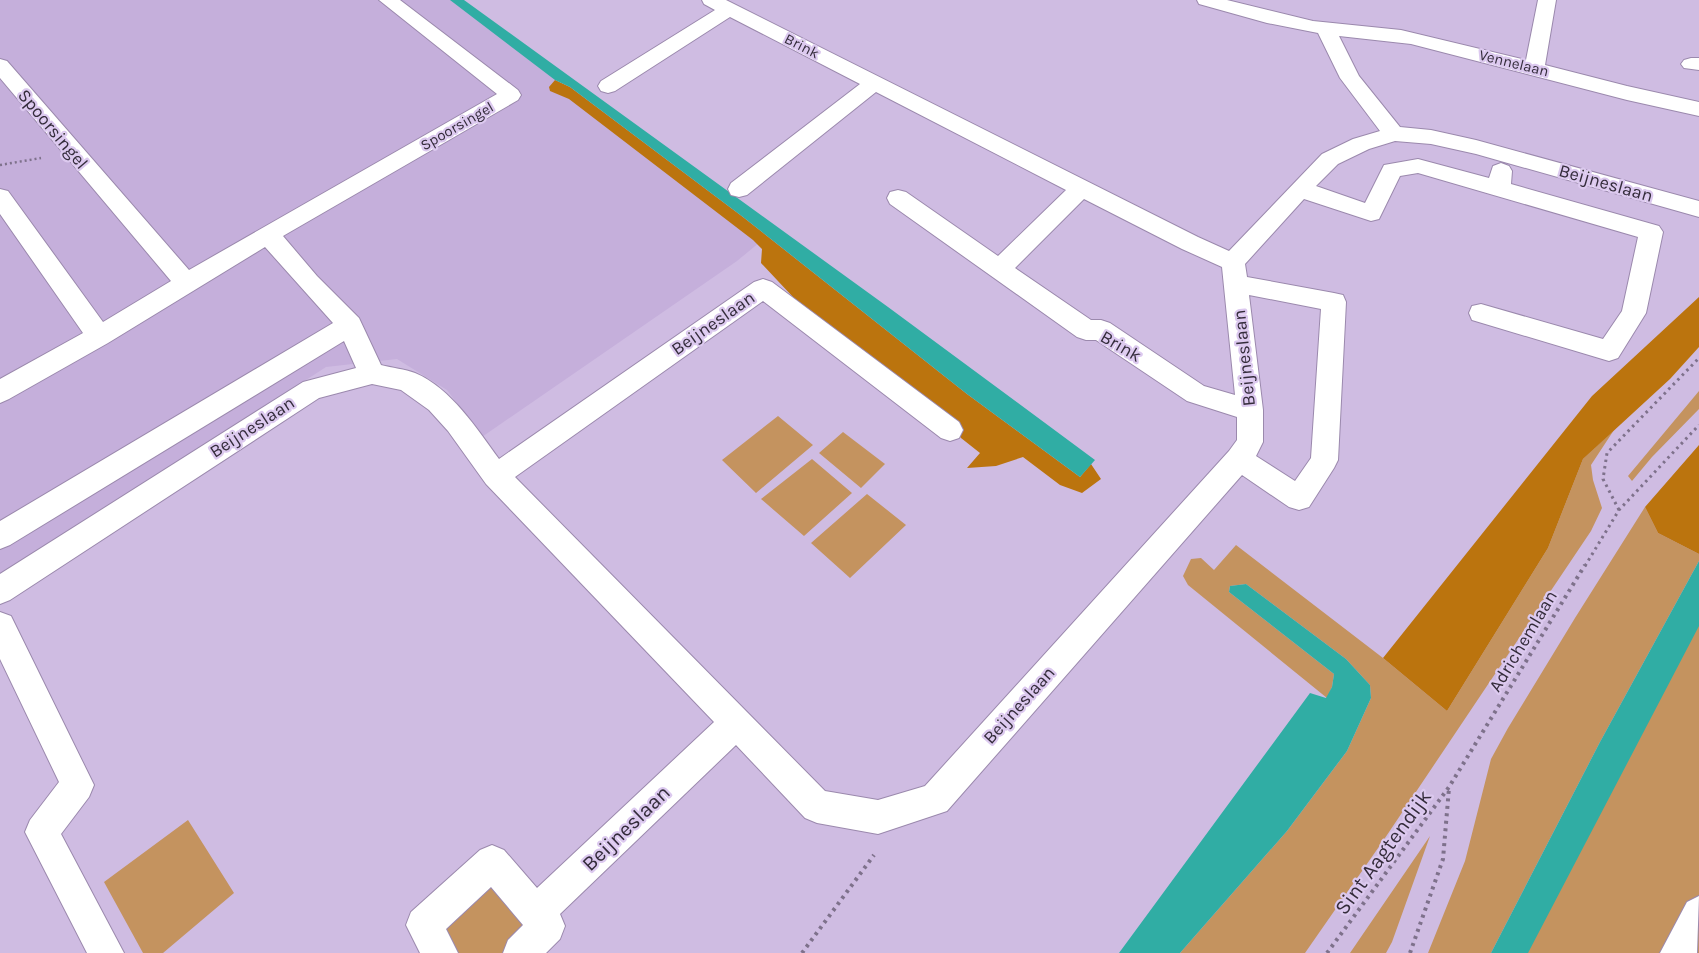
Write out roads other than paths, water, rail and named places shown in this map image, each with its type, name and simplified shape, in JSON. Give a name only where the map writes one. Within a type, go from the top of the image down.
[{"type":"street","name":"Spoorsingel","points":[[0,392],[99,336],[268,234],[511,95],[388,0]]},
{"type":"street","name":"Vennelaan","points":[[1206,0],[1252,13],[1284,10],[1326,28],[1409,37],[1535,68],[1644,99],[1699,110]]},
{"type":"street","points":[[1535,68],[1547,0]]},
{"type":"street","name":"Brink","points":[[608,86],[720,5],[1190,243],[1235,273],[1334,302],[1324,460],[1299,498],[1239,459]]},
{"type":"street","points":[[1326,28],[1350,78],[1394,134]]},
{"type":"street","name":"Spoorsingel","points":[[0,64],[70,149],[186,283]]},
{"type":"street","points":[[739,188],[874,83]]},
{"type":"street","name":"Beijneslaan","points":[[0,590],[312,389],[372,374],[408,381],[438,402],[457,423],[496,476],[817,806],[878,817],[935,799],[1239,459],[1250,442],[1250,410],[1235,273],[1300,188],[1330,159],[1361,144],[1394,134],[1431,137],[1502,154],[1699,209]]},
{"type":"street","points":[[1499,188],[1502,154]]},
{"type":"street","points":[[1300,188],[1371,214],[1392,170],[1418,166],[1652,232],[1634,313],[1609,351],[1481,313]]},
{"type":"street","points":[[1007,262],[1081,188]]},
{"type":"street","points":[[0,197],[99,336]]},
{"type":"street","name":"Brink","points":[[898,198],[1007,262],[1086,330],[1102,330],[1196,394],[1250,410]]},
{"type":"street","points":[[268,234],[309,282],[350,325],[372,374]]},
{"type":"street","name":"Beijneslaan","points":[[496,476],[764,288],[950,430]]},
{"type":"street","name":"Beijneslaan","points":[[0,536],[350,325]]},
{"type":"street","points":[[0,626],[77,785],[42,832],[106,953]]},
{"type":"street","name":"Beijneslaan","points":[[536,914],[737,722]]},
{"type":"street","points":[[433,950],[424,925],[492,862],[548,926],[521,953]]},
{"type":"street","points":[[1678,953],[1699,914]]}]
